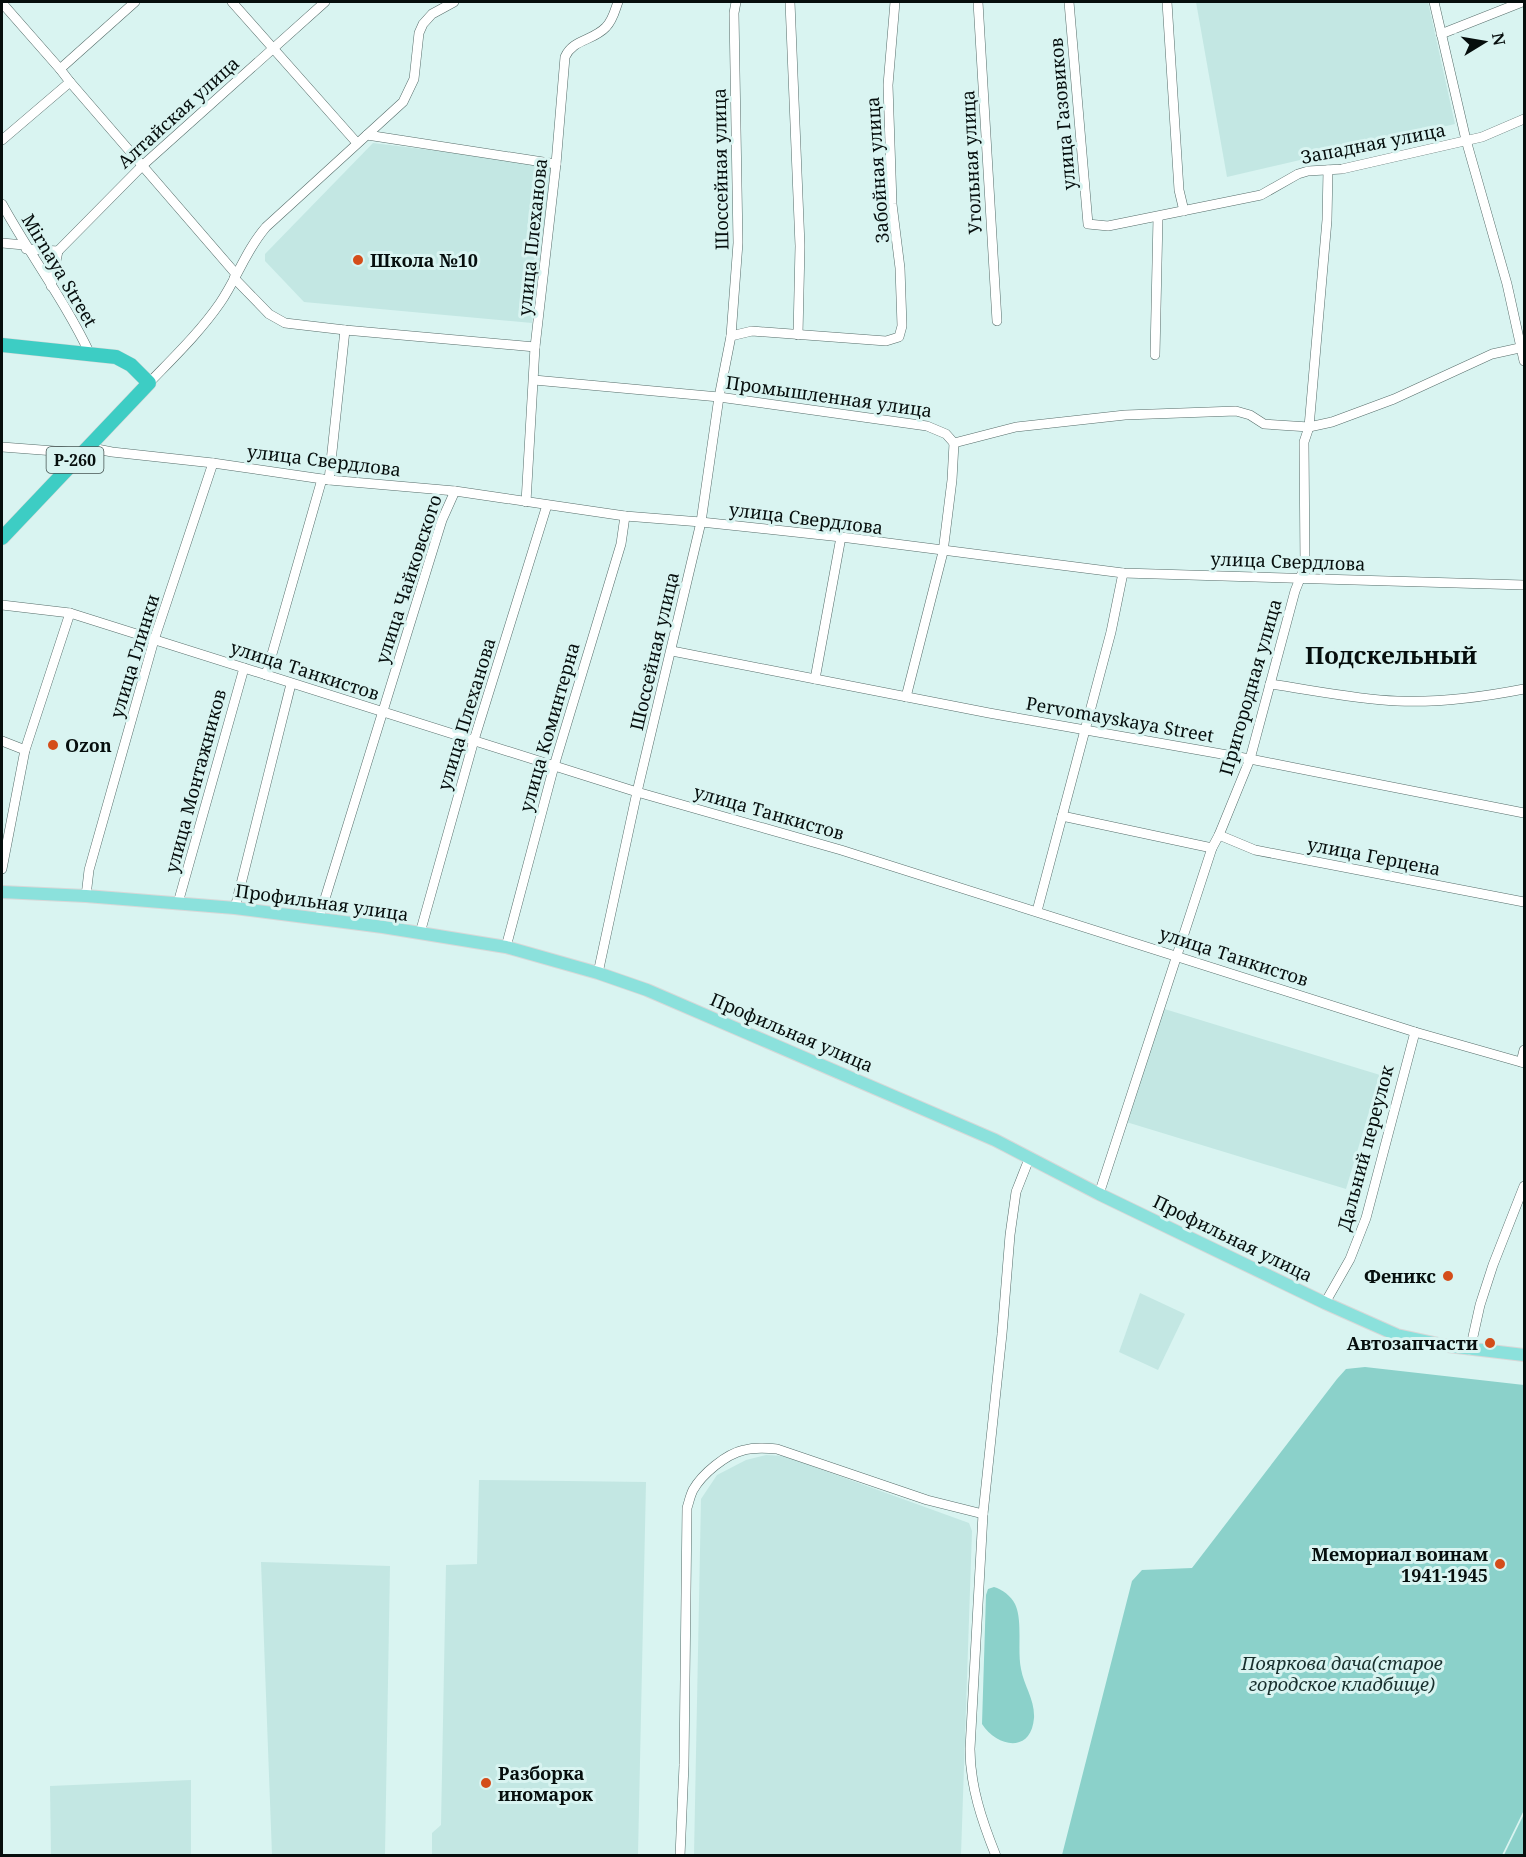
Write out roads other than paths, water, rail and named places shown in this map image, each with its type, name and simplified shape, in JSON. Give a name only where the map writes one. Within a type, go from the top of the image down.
[{"type":"highway","points":[[2,345],[125,360],[149,382]]},
{"type":"highway","name":"Р-260","points":[[2,538],[149,382]]},
{"type":"main road","name":"Профильная улица","points":[[2,892],[178,903],[319,918],[506,947],[598,973],[705,1014],[995,1140],[1099,1194],[1325,1303],[1397,1335],[1470,1350],[1524,1355]]},
{"type":"street","points":[[60,69],[135,2]]},
{"type":"street","points":[[232,2],[357,143]]},
{"type":"street","name":"Алтайская улица","points":[[58,251],[142,165],[325,2]]},
{"type":"street","points":[[149,382],[222,301],[255,241],[266,227],[394,112],[411,90],[419,33],[423,24],[432,14],[454,2]]},
{"type":"street","name":"улица Плеханова","points":[[526,502],[535,346],[556,164],[565,57],[569,49],[607,27],[618,2]]},
{"type":"street","name":"Шоссейная улица","points":[[598,973],[637,792],[701,522],[719,397],[731,336],[738,260],[734,13],[736,2]]},
{"type":"street","points":[[731,336],[752,331],[798,335],[800,246],[790,2]]},
{"type":"street","name":"Забойная улица","points":[[798,335],[886,341],[898,337],[902,326],[900,268],[892,204],[888,85],[895,2]]},
{"type":"street","name":"Угольная улица","points":[[978,2],[997,321]]},
{"type":"street","name":"улица Газовиков","points":[[1069,2],[1088,224]]},
{"type":"street","points":[[1167,2],[1179,190],[1184,211]]},
{"type":"street","points":[[1434,2],[1466,140],[1507,284],[1523,347],[1524,361]]},
{"type":"street","points":[[1441,34],[1522,2]]},
{"type":"street","points":[[2,3],[235,276],[277,319],[285,323],[345,330],[535,346]]},
{"type":"street","points":[[2,140],[70,82]]},
{"type":"street","name":"Западная улица","points":[[1088,224],[1108,226],[1261,195],[1298,174],[1308,171],[1342,170],[1496,132],[1524,119]]},
{"type":"street","points":[[367,135],[556,164]]},
{"type":"street","name":"Пригородная улица","points":[[1099,1194],[1212,848],[1220,835],[1250,759],[1295,591],[1305,566],[1304,442],[1309,427],[1327,220],[1328,170]]},
{"type":"street","name":"Mirnaya Street","points":[[2,204],[25,247],[76,324],[90,354]]},
{"type":"street","points":[[1155,355],[1158,217]]},
{"type":"street","points":[[2,243],[58,251],[51,286]]},
{"type":"street","points":[[267,675],[326,479],[345,330]]},
{"type":"street","points":[[906,697],[943,552],[954,443],[1016,427],[1125,415],[1236,411],[1250,415],[1264,424],[1309,427],[1332,422],[1394,399],[1492,354],[1523,347]]},
{"type":"street","name":"Промышленная улица","points":[[534,380],[719,397],[927,426],[946,434],[954,443]]},
{"type":"street","name":"улица Свердлова","points":[[2,447],[112,452],[213,463],[326,479],[455,491],[625,516],[841,537],[943,552],[1123,573],[1524,585]]},
{"type":"street","name":"улица Глинки","points":[[86,896],[89,870],[154,640],[213,463]]},
{"type":"street","name":"улица Чайковского","points":[[319,918],[442,520],[455,491]]},
{"type":"street","name":"улица Плеханова","points":[[420,933],[474,740],[547,505]]},
{"type":"street","name":"улица Коминтерна","points":[[506,947],[554,766],[621,544],[625,516]]},
{"type":"street","points":[[815,679],[841,537]]},
{"type":"street","points":[[1037,910],[1111,632],[1123,573]]},
{"type":"street","name":"улица Танкистов","points":[[2,605],[70,613],[637,792],[841,850],[1037,910],[1415,1032],[1523,1063]]},
{"type":"street","points":[[2,869],[25,750],[70,613]]},
{"type":"street","name":"Pervomayskaya Street","points":[[672,651],[906,697],[1250,759],[1524,813]]},
{"type":"street","name":"улица Монтажников","points":[[178,903],[243,668]]},
{"type":"street","points":[[235,908],[291,684]]},
{"type":"street","points":[[1270,684],[1345,696],[1399,701],[1480,697],[1524,689]]},
{"type":"street","points":[[2,741],[25,750]]},
{"type":"street","points":[[1062,816],[1212,848]]},
{"type":"street","name":"улица Герцена","points":[[1220,835],[1255,850],[1524,902]]},
{"type":"street","name":"Дальний переулок","points":[[1325,1303],[1350,1259],[1366,1218],[1415,1032]]},
{"type":"street","points":[[1523,1063],[1524,1050]]},
{"type":"street","points":[[996,1856],[976,1797],[970,1763],[983,1514],[1010,1235],[1016,1192],[1029,1159]]},
{"type":"street","points":[[1470,1350],[1477,1316],[1487,1285],[1524,1186]]},
{"type":"street","points":[[680,1856],[684,1765],[687,1508],[693,1491],[699,1483],[724,1460],[741,1450],[757,1447],[777,1449],[927,1500],[983,1514]]},
{"type":"place","name":"Школа №10","points":[[358,260]]},
{"type":"place","name":"Ozon","points":[[53,745]]},
{"type":"place","name":"Феникс","points":[[1448,1276]]},
{"type":"place","name":"Автозапчасти","points":[[1490,1343]]},
{"type":"place","name":"Мемориал воинам 1941-1945","points":[[1500,1564]]},
{"type":"place","name":"Разборка иномарок","points":[[486,1783]]},
{"type":"district","name":"Подскельный","points":[[1391,654]]},
{"type":"park label","name":"Пояркова дача(старое городское кладбище)","points":[[1342,1673]]}]
